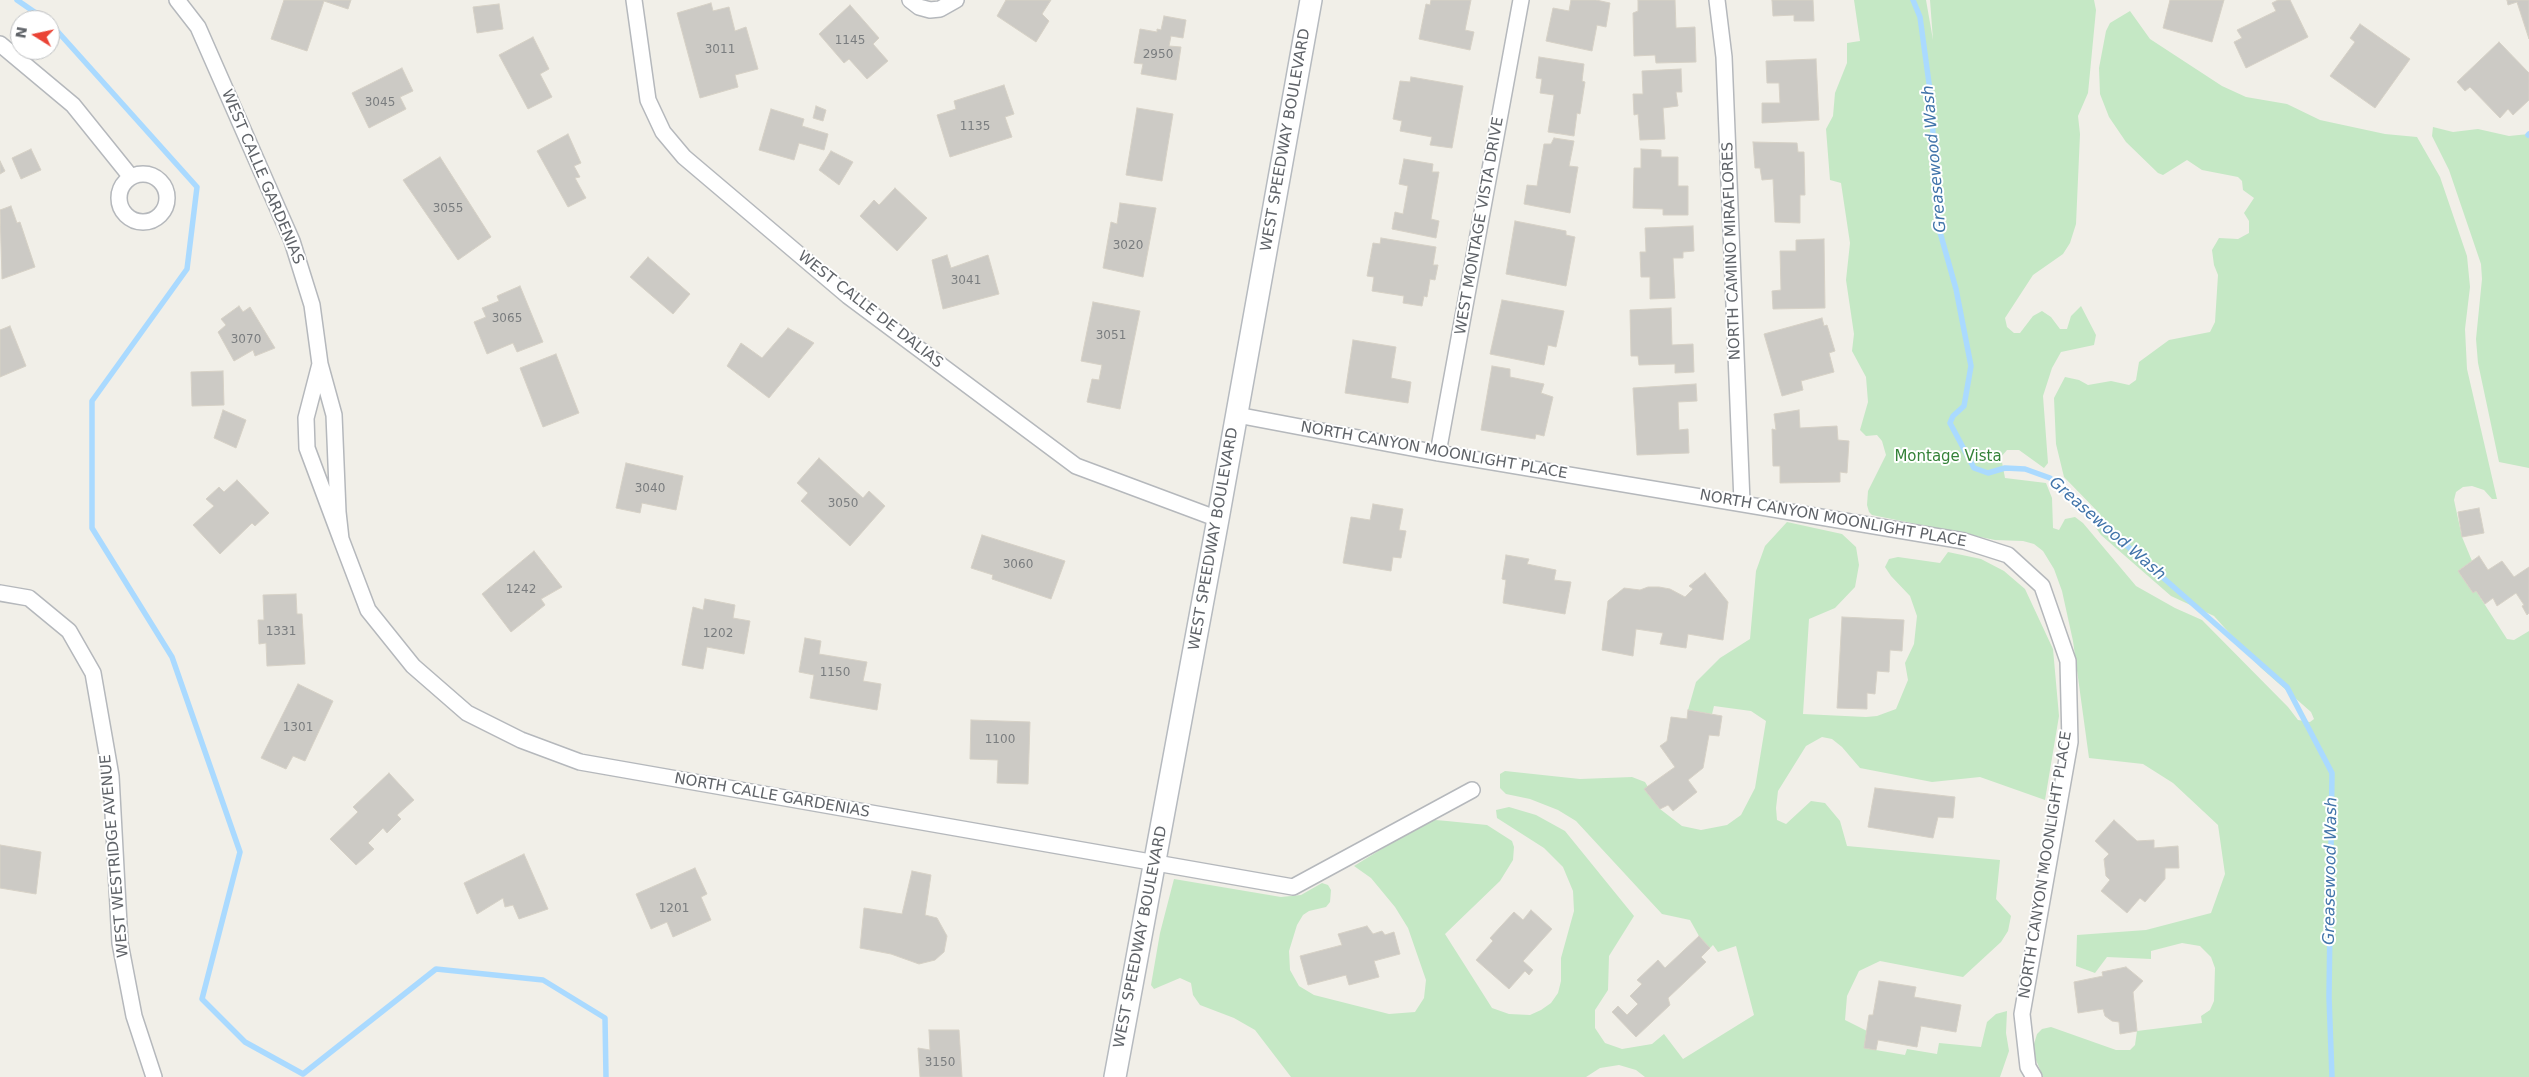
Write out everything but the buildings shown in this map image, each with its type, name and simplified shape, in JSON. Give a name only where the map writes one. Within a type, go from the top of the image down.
[{"type":"main road","name":"WEST SPEEDWAY BOULEVARD","points":[[1115,1077],[1237,415],[1310,0]]},
{"type":"street","name":"WEST CALLE GARDENIAS","points":[[177,0],[198,27],[292,241],[312,305],[320,364],[334,415],[341,539]]},
{"type":"street","name":"WEST CALLE DE DALIAS","points":[[634,0],[648,100],[663,132],[684,157],[848,296],[1076,466],[1218,519]]},
{"type":"street","points":[[910,0],[919,7],[930,10],[945,7],[956,0]]},
{"type":"street","name":"WEST MONTAGE VISTA DRIVE","points":[[1438,453],[1521,0]]},
{"type":"street","name":"NORTH CAMINO MIRAFLORES","points":[[1717,0],[1724,67],[1742,502]]},
{"type":"street","points":[[0,44],[73,105],[131,178]]},
{"type":"street","name":"WEST CALLE GARDENIAS","points":[[320,364],[306,418],[306,448],[368,610],[413,666]]},
{"type":"street","name":"NORTH CANYON MOONLIGHT PLACE","points":[[1237,415],[1438,453],[1742,502],[1964,541],[2008,555],[2042,586],[2068,661],[2070,742],[2022,1014],[2028,1067],[2034,1077]]},
{"type":"street","name":"WEST WESTRIDGE AVENUE","points":[[0,592],[29,598],[69,631],[93,673],[111,776],[120,943],[134,1016],[154,1077]]},
{"type":"street","name":"NORTH CALLE GARDENIAS","points":[[413,666],[467,713],[521,740],[580,762],[1293,887],[1472,790]]},
{"type":"green space","name":"Montage Vista","points":[[1854,0],[1926,0],[1933,40],[1930,0],[2094,0],[2096,10],[2088,93],[2078,116],[2080,134],[2076,224],[2070,243],[2063,254],[2033,275],[2005,318],[2007,327],[2014,333],[2020,333],[2033,316],[2042,311],[2051,317],[2060,329],[2067,329],[2071,316],[2081,306],[2096,335],[2094,345],[2061,352],[2052,368],[2043,396],[2048,463],[2044,468],[2019,450],[2007,450],[2001,457],[2005,478],[2046,483],[2052,498],[2053,528],[2059,530],[2065,519],[2075,517],[2083,523],[2136,586],[2175,608],[2202,620],[2288,707],[2298,720],[2310,722],[2314,719],[2311,712],[2260,667],[2214,616],[2171,596],[2101,535],[2094,525],[2100,514],[2064,477],[2056,444],[2054,398],[2065,377],[2079,380],[2088,385],[2111,381],[2129,385],[2136,380],[2139,362],[2169,340],[2210,332],[2215,322],[2218,275],[2214,265],[2212,250],[2219,238],[2238,239],[2249,233],[2249,221],[2244,213],[2254,198],[2243,190],[2242,181],[2238,177],[2202,170],[2187,160],[2163,175],[2158,173],[2126,142],[2109,117],[2100,94],[2099,68],[2106,31],[2110,23],[2130,11],[2150,39],[2222,86],[2246,97],[2287,104],[2320,120],[2385,134],[2417,137],[2440,177],[2467,256],[2470,287],[2465,329],[2467,369],[2497,499],[2492,499],[2484,490],[2472,486],[2463,487],[2456,492],[2454,500],[2462,537],[2472,561],[2458,571],[2473,593],[2476,591],[2507,639],[2514,640],[2529,631],[2529,1077],[2043,1077],[2034,1055],[2034,1044],[2037,1034],[2042,1029],[2051,1027],[2116,1050],[2130,1050],[2135,1045],[2137,1031],[2202,1023],[2201,1016],[2210,1010],[2214,1001],[2215,968],[2211,957],[2200,946],[2182,943],[2151,951],[2151,959],[2107,957],[2095,973],[2076,966],[2077,935],[2146,930],[2211,913],[2225,874],[2218,825],[2173,783],[2143,764],[2089,758],[2073,641],[2062,591],[2054,569],[2043,551],[2034,544],[2023,541],[1995,540],[1872,515],[1869,512],[1867,505],[1868,491],[1886,455],[1882,441],[1877,435],[1866,436],[1860,430],[1868,402],[1866,377],[1852,351],[1854,334],[1846,280],[1850,243],[1841,183],[1830,180],[1826,129],[1833,116],[1835,93],[1847,63],[1847,43],[1860,41]]},
{"type":"green space","points":[[2433,127],[2453,132],[2478,129],[2509,136],[2529,134],[2529,468],[2499,462],[2478,363],[2476,339],[2482,279],[2481,264],[2449,170],[2432,136]]},
{"type":"green space","points":[[1787,522],[1842,534],[1856,547],[1859,565],[1855,587],[1835,608],[1809,619],[1803,714],[1866,717],[1877,716],[1896,709],[1908,680],[1905,663],[1914,644],[1917,616],[1910,596],[1885,567],[1889,559],[1898,557],[1940,563],[1948,552],[1981,559],[2004,571],[2025,589],[2053,649],[2059,716],[2045,800],[1980,777],[1932,782],[1860,768],[1842,747],[1832,739],[1822,737],[1806,746],[1778,791],[1777,820],[1786,824],[1811,801],[1825,803],[1840,821],[1847,846],[2000,860],[1996,899],[2011,916],[2008,931],[2001,942],[1963,977],[1880,961],[1859,971],[1847,996],[1845,1020],[1867,1031],[1864,1048],[1905,1055],[1907,1049],[1937,1054],[1939,1043],[1981,1047],[1987,1022],[1996,1014],[2007,1011],[2006,1033],[2009,1051],[2000,1077],[1645,1077],[1636,1070],[1619,1065],[1600,1068],[1586,1077],[1291,1077],[1255,1030],[1234,1018],[1200,1005],[1193,995],[1191,983],[1180,978],[1154,989],[1151,985],[1160,933],[1174,879],[1281,897],[1301,895],[1322,883],[1328,885],[1331,890],[1330,902],[1326,907],[1309,911],[1303,915],[1297,925],[1289,951],[1290,970],[1299,986],[1314,995],[1389,1014],[1415,1012],[1424,998],[1426,980],[1408,928],[1395,907],[1371,878],[1354,866],[1419,826],[1435,820],[1487,825],[1512,841],[1514,847],[1513,860],[1500,881],[1445,934],[1492,1008],[1509,1014],[1530,1015],[1541,1010],[1551,1003],[1558,993],[1561,981],[1561,958],[1574,911],[1573,891],[1563,867],[1544,848],[1497,818],[1496,810],[1509,807],[1536,815],[1565,831],[1634,916],[1609,956],[1608,990],[1595,1010],[1595,1028],[1605,1043],[1622,1049],[1652,1044],[1664,1034],[1683,1059],[1754,1015],[1736,946],[1718,952],[1713,945],[1710,948],[1699,936],[1690,920],[1662,914],[1576,821],[1558,810],[1530,799],[1506,794],[1500,788],[1500,774],[1505,771],[1580,779],[1632,777],[1645,782],[1648,787],[1644,789],[1660,809],[1682,826],[1701,830],[1727,825],[1741,815],[1755,788],[1766,721],[1751,711],[1714,706],[1712,714],[1688,710],[1696,682],[1720,658],[1750,639],[1756,571],[1765,546]]},
{"type":"waterway","points":[[17,0],[32,10]]},
{"type":"waterway","name":"Greasewood Wash","points":[[1913,0],[1920,17],[1931,98],[1938,225],[1956,289],[1971,366],[1964,406],[1953,416],[1950,423],[1974,468],[1988,473],[2005,468],[2025,469],[2050,478],[2287,687],[2332,773],[2329,997],[2332,1077]]},
{"type":"waterway","points":[[60,34],[197,187],[187,269],[92,401],[92,528],[172,657],[240,852],[202,999],[245,1042],[303,1074],[436,969],[543,980],[605,1018],[606,1077]]}]
